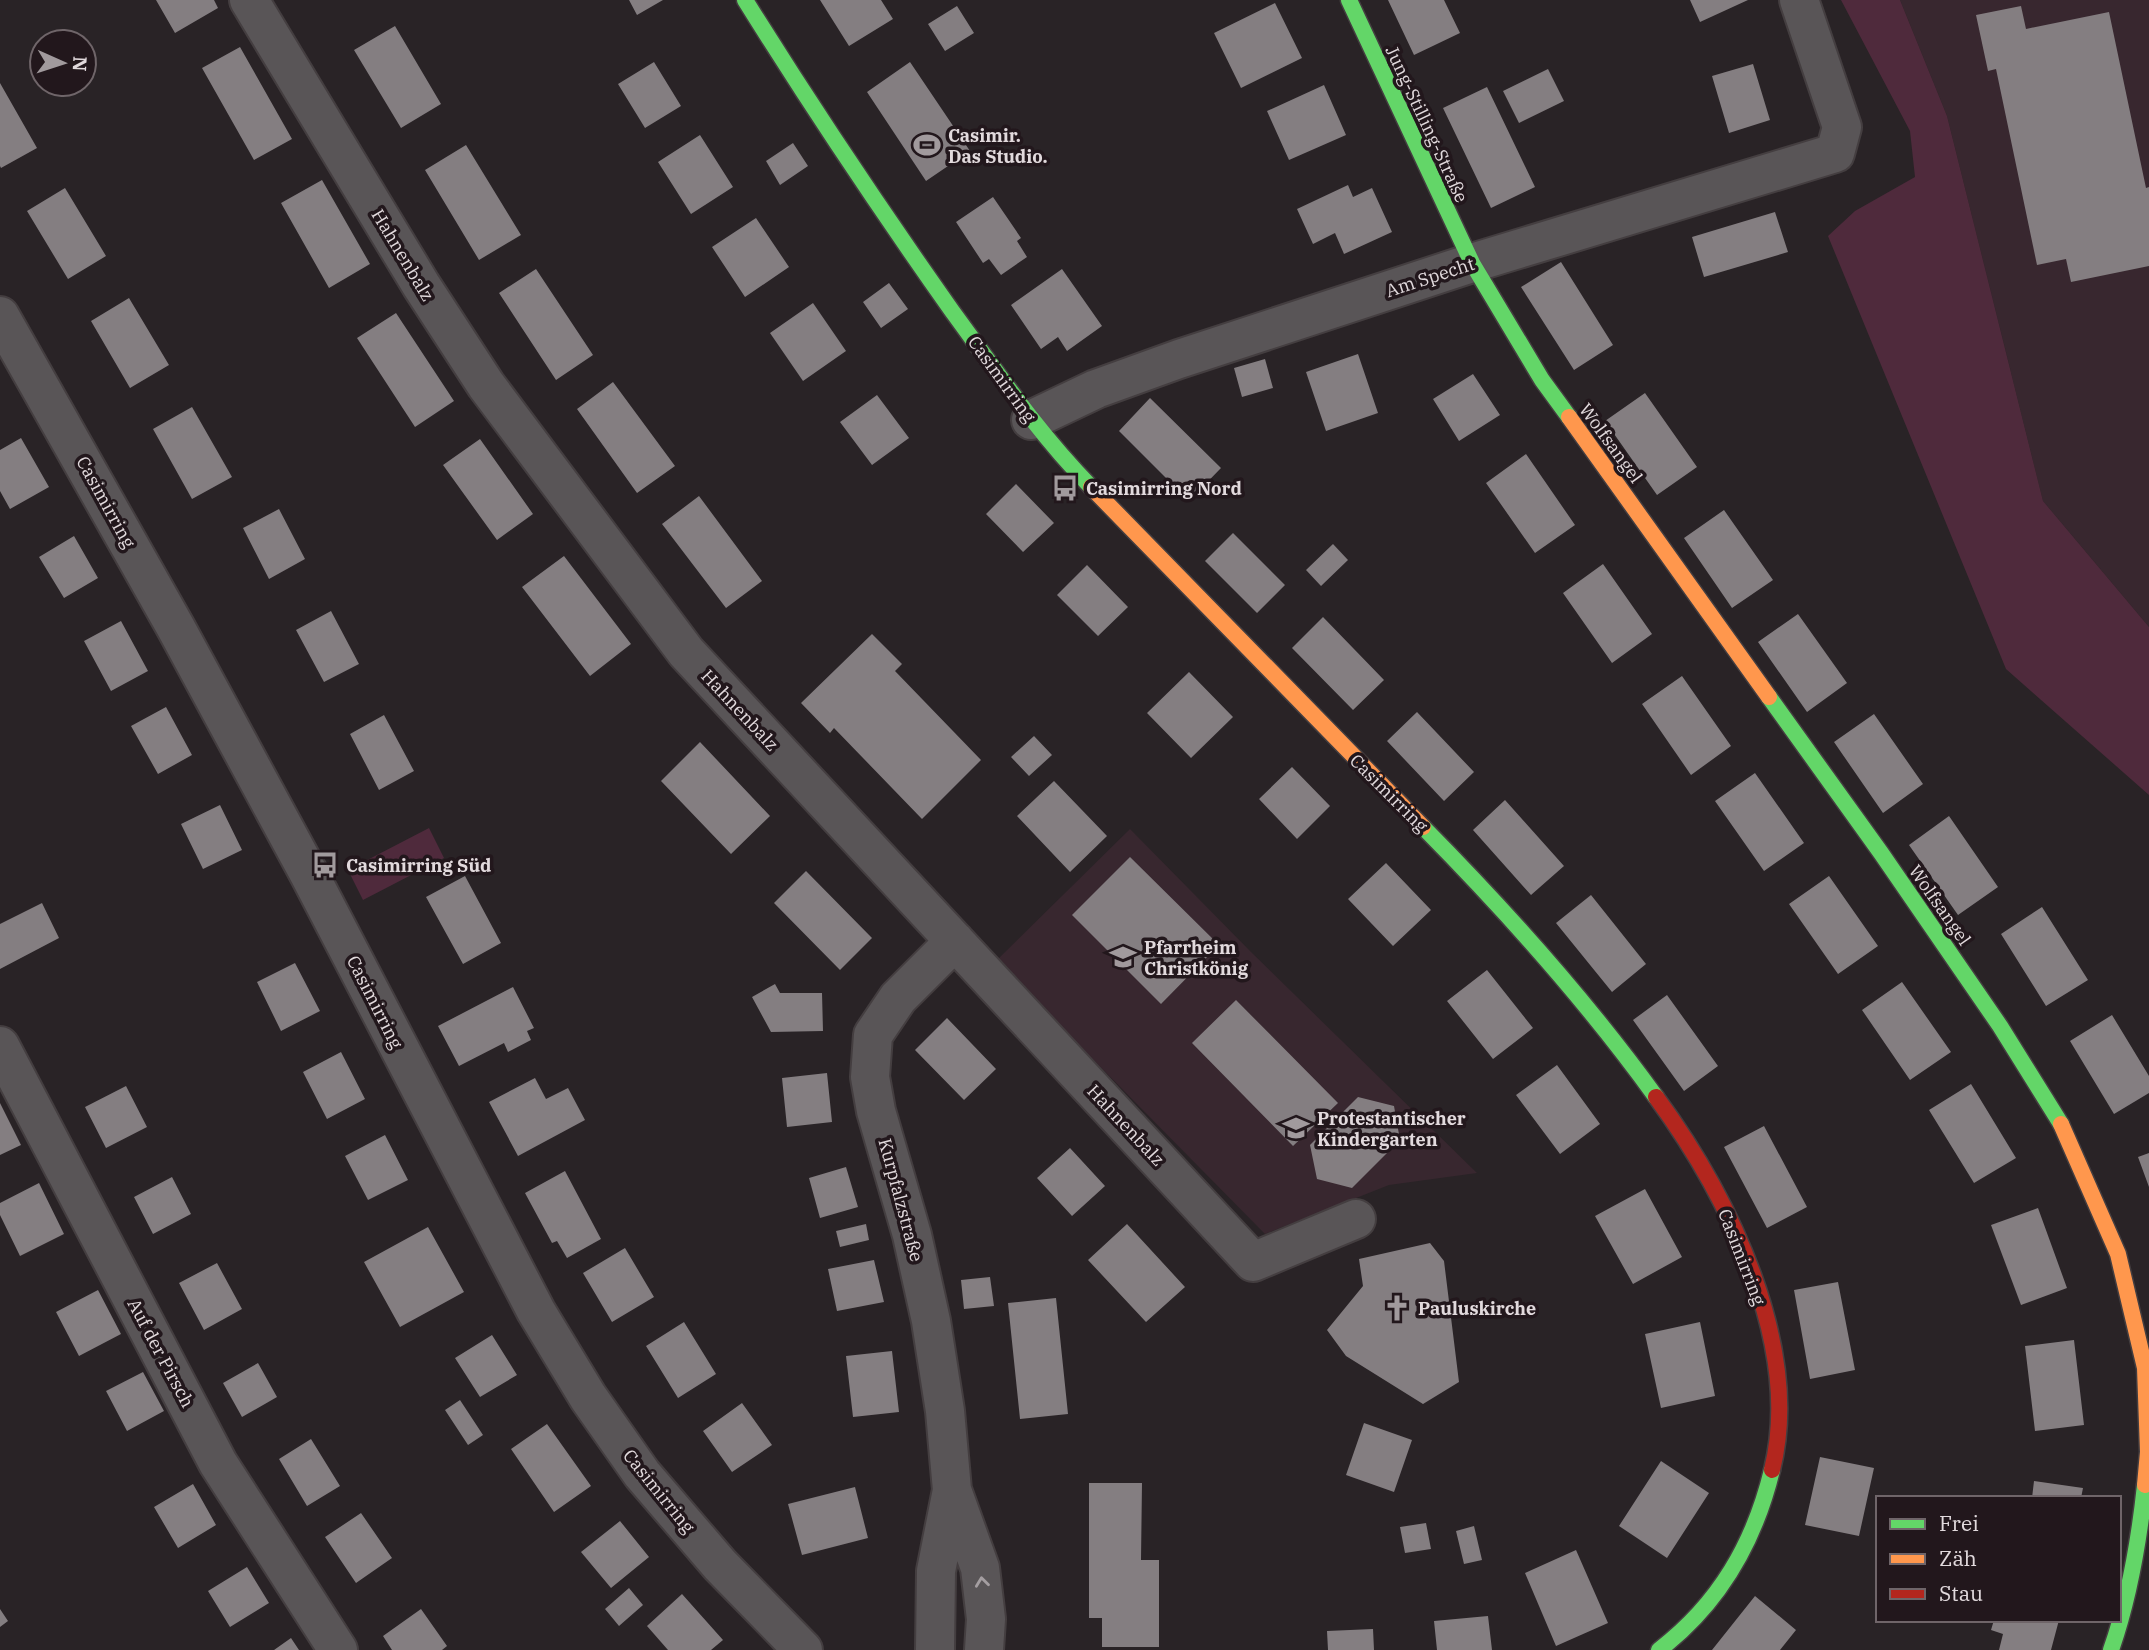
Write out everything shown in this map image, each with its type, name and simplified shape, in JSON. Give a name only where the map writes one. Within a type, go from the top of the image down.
[{"type":"street","name":"Hahnenbalz","points":[[249,0],[421,285],[486,385],[686,652],[1254,1262],[1356,1219]]},
{"type":"street","name":"Casimirring","points":[[745,0],[816,115],[1031,420],[1080,476],[1475,880],[1575,990],[1662,1105],[1698,1159],[1732,1220],[1753,1275],[1767,1323],[1780,1425],[1773,1468],[1749,1546],[1722,1587],[1695,1619],[1659,1650]]},
{"type":"street","name":"Jung-Stilling-Straße","points":[[1349,0],[1472,263]]},
{"type":"street","name":"Am Specht","points":[[1031,420],[1096,389],[1167,363],[1472,263],[1835,153],[1842,127],[1799,0]]},
{"type":"street","name":"Wolfsangel","points":[[1472,263],[1542,380],[1881,853],[2000,1026],[2059,1120],[2118,1254],[2145,1368],[2148,1452],[2137,1610],[2111,1650]]},
{"type":"street","name":"Casimirring","points":[[0,316],[176,628],[312,879],[530,1298],[588,1397],[642,1474],[720,1565],[803,1650]]},
{"type":"street","name":"Kurpfalzstraße","points":[[955,941],[898,998],[873,1035],[870,1077],[876,1111],[912,1235],[931,1321],[945,1411],[952,1490],[981,1568],[986,1619],[984,1650]]},
{"type":"street","name":"Auf der Pirsch","points":[[0,1046],[218,1463],[338,1650]]},
{"type":"street","name":"Kurpfalzstraße","points":[[935,1650],[936,1572],[952,1490]]},
{"type":"shaded area","points":[[1841,0],[1900,0],[1947,116],[2043,501],[2149,627],[2149,795],[2006,669],[1828,236],[1855,211],[1915,177],[1910,131]]},
{"type":"shaded area","points":[[1900,0],[2149,0],[2149,627],[2043,501],[1947,116]]},
{"type":"shaded area","points":[[429,828],[444,858],[363,900],[348,870]]},
{"type":"shaded area","name":"Protestantischer Kindergarten","points":[[1130,829],[1251,952],[1477,1173],[1389,1185],[1265,1234],[996,961]]},
{"type":"building","points":[[156,0],[214,0],[218,8],[175,33]]},
{"type":"building","points":[[629,0],[663,0],[637,15]]},
{"type":"building","points":[[820,0],[881,0],[893,19],[849,46]]},
{"type":"building","points":[[1388,0],[1444,0],[1460,33],[1414,55]]},
{"type":"building","points":[[1690,0],[1748,0],[1700,22]]},
{"type":"building","points":[[1275,3],[1302,58],[1241,88],[1214,33]]},
{"type":"building","points":[[957,6],[974,33],[945,51],[928,24]]},
{"type":"building","points":[[2021,6],[2026,29],[2109,12],[2146,188],[2149,187],[2149,266],[2071,282],[2066,259],[2037,265],[1996,69],[1988,71],[1976,15]]},
{"type":"building","points":[[395,26],[441,104],[401,128],[354,50]]},
{"type":"building","points":[[240,47],[292,139],[254,160],[202,68]]},
{"type":"building","points":[[654,62],[681,106],[645,128],[618,84]]},
{"type":"building","points":[[910,62],[970,151],[926,181],[867,92]]},
{"type":"building","points":[[1753,64],[1770,120],[1729,133],[1712,76]]},
{"type":"building","points":[[1548,69],[1564,101],[1519,123],[1503,91]]},
{"type":"building","points":[[0,83],[37,148],[1,168],[0,166]]},
{"type":"building","points":[[1324,85],[1346,135],[1289,160],[1267,111]]},
{"type":"building","points":[[1487,87],[1535,187],[1491,208],[1443,108]]},
{"type":"building","points":[[700,135],[733,187],[691,214],[658,162]]},
{"type":"building","points":[[793,143],[808,166],[780,185],[766,161]]},
{"type":"building","points":[[466,145],[521,235],[479,260],[425,170]]},
{"type":"building","points":[[322,180],[370,264],[329,288],[281,203]]},
{"type":"building","points":[[1348,185],[1353,197],[1372,188],[1392,232],[1344,254],[1335,233],[1313,244],[1297,209]]},
{"type":"building","points":[[65,188],[106,256],[68,279],[27,211]]},
{"type":"building","points":[[993,197],[1021,238],[1017,241],[1027,257],[1001,275],[989,259],[983,263],[956,222]]},
{"type":"building","points":[[1775,212],[1788,252],[1704,277],[1692,237]]},
{"type":"building","points":[[756,218],[789,267],[745,297],[712,247]]},
{"type":"building","points":[[1561,262],[1613,345],[1574,370],[1521,287]]},
{"type":"building","points":[[536,269],[593,355],[556,380],[499,293]]},
{"type":"building","points":[[1062,269],[1102,326],[1067,351],[1058,337],[1041,349],[1011,305]]},
{"type":"building","points":[[889,283],[908,309],[881,328],[863,302]]},
{"type":"building","points":[[129,298],[169,365],[130,388],[91,321]]},
{"type":"building","points":[[813,303],[846,351],[803,381],[770,333]]},
{"type":"building","points":[[396,313],[454,401],[415,427],[357,338]]},
{"type":"building","points":[[1358,354],[1378,413],[1326,431],[1306,372]]},
{"type":"building","points":[[1265,359],[1273,388],[1242,397],[1234,368]]},
{"type":"building","points":[[1473,374],[1500,415],[1459,441],[1433,399]]},
{"type":"building","points":[[613,382],[675,466],[637,493],[577,409]]},
{"type":"building","points":[[1645,393],[1697,467],[1657,495],[1605,421]]},
{"type":"building","points":[[877,395],[909,438],[872,465],[840,422]]},
{"type":"building","points":[[1150,398],[1221,468],[1189,501],[1119,431]]},
{"type":"building","points":[[192,407],[232,477],[192,499],[153,429]]},
{"type":"building","points":[[21,438],[49,487],[10,509],[0,491],[0,450]]},
{"type":"building","points":[[480,439],[533,514],[497,540],[443,465]]},
{"type":"building","points":[[1526,454],[1575,525],[1535,553],[1486,483]]},
{"type":"building","points":[[1016,484],[1054,523],[1023,552],[986,514]]},
{"type":"building","points":[[699,496],[762,581],[726,608],[662,524]]},
{"type":"building","points":[[279,509],[305,559],[269,579],[243,528]]},
{"type":"building","points":[[1724,510],[1773,580],[1732,608],[1684,538]]},
{"type":"building","points":[[1233,533],[1285,585],[1257,613],[1205,561]]},
{"type":"building","points":[[74,536],[98,578],[64,598],[39,557]]},
{"type":"building","points":[[1333,544],[1348,560],[1321,586],[1306,570]]},
{"type":"building","points":[[564,556],[631,644],[590,676],[522,587]]},
{"type":"building","points":[[1603,564],[1652,634],[1612,663],[1563,593]]},
{"type":"building","points":[[1087,565],[1128,607],[1098,636],[1057,595]]},
{"type":"building","points":[[331,611],[359,664],[324,682],[296,630]]},
{"type":"building","points":[[1798,614],[1847,683],[1807,712],[1758,642]]},
{"type":"building","points":[[1323,617],[1384,680],[1353,710],[1292,648]]},
{"type":"building","points":[[121,621],[148,671],[111,691],[84,641]]},
{"type":"building","points":[[872,634],[902,664],[895,671],[981,760],[922,819],[834,728],[830,733],[801,703]]},
{"type":"building","points":[[1189,672],[1233,717],[1191,758],[1147,713]]},
{"type":"building","points":[[1682,676],[1731,746],[1691,775],[1642,704]]},
{"type":"building","points":[[166,707],[192,755],[158,774],[131,726]]},
{"type":"building","points":[[1417,712],[1474,772],[1444,801],[1387,741]]},
{"type":"building","points":[[1874,714],[1923,784],[1883,813],[1834,742]]},
{"type":"building","points":[[384,715],[414,771],[379,790],[350,734]]},
{"type":"building","points":[[1034,736],[1052,755],[1029,776],[1011,757]]},
{"type":"building","points":[[700,742],[770,816],[731,854],[661,781]]},
{"type":"building","points":[[1292,767],[1330,806],[1297,839],[1259,799]]},
{"type":"building","points":[[1755,773],[1804,843],[1764,871],[1715,801]]},
{"type":"building","points":[[1054,781],[1107,836],[1070,872],[1017,816]]},
{"type":"building","points":[[1505,800],[1564,866],[1531,895],[1473,830]]},
{"type":"building","points":[[220,805],[242,850],[203,869],[181,824]]},
{"type":"building","points":[[1949,816],[1998,887],[1958,915],[1909,845]]},
{"type":"building","points":[[1130,857],[1219,945],[1161,1004],[1072,915]]},
{"type":"building","points":[[1386,863],[1431,910],[1393,946],[1348,899]]},
{"type":"building","points":[[806,871],[872,938],[840,970],[774,903]]},
{"type":"building","points":[[465,876],[501,943],[463,964],[426,897]]},
{"type":"building","points":[[1829,876],[1878,946],[1838,974],[1789,904]]},
{"type":"building","points":[[1591,895],[1646,964],[1612,992],[1556,923]]},
{"type":"building","points":[[42,903],[59,938],[0,969],[0,924]]},
{"type":"building","points":[[2042,907],[2088,980],[2046,1006],[2001,934]]},
{"type":"building","points":[[295,963],[320,1011],[281,1031],[257,982]]},
{"type":"building","points":[[1487,970],[1533,1028],[1493,1059],[1447,1001]]},
{"type":"building","points":[[1902,982],[1951,1052],[1910,1080],[1862,1010]]},
{"type":"building","points":[[775,984],[780,993],[822,993],[823,1031],[771,1032],[752,997]]},
{"type":"building","points":[[513,987],[534,1028],[527,1031],[531,1040],[508,1052],[504,1043],[459,1066],[438,1026]]},
{"type":"building","points":[[1667,995],[1718,1066],[1684,1091],[1633,1020]]},
{"type":"building","points":[[1236,1000],[1338,1103],[1293,1146],[1192,1043]]},
{"type":"building","points":[[2112,1015],[2149,1076],[2149,1093],[2114,1114],[2070,1041]]},
{"type":"building","points":[[947,1018],[996,1069],[964,1100],[915,1050]]},
{"type":"building","points":[[341,1052],[365,1099],[327,1119],[303,1072]]},
{"type":"building","points":[[1557,1065],[1600,1124],[1560,1154],[1516,1095]]},
{"type":"building","points":[[827,1073],[832,1122],[787,1127],[782,1078]]},
{"type":"building","points":[[535,1078],[546,1099],[568,1088],[585,1120],[518,1156],[489,1102]]},
{"type":"building","points":[[1971,1084],[2016,1158],[1974,1183],[1929,1110]]},
{"type":"building","points":[[126,1086],[147,1127],[106,1148],[85,1107]]},
{"type":"building","points":[[1358,1097],[1394,1106],[1400,1140],[1352,1188],[1317,1179],[1310,1145]]},
{"type":"building","points":[[0,1103],[21,1145],[0,1155]]},
{"type":"building","points":[[1764,1126],[1807,1207],[1767,1228],[1724,1147]]},
{"type":"building","points":[[385,1135],[408,1180],[368,1200],[345,1156]]},
{"type":"building","points":[[1070,1148],[1105,1186],[1072,1216],[1037,1178]]},
{"type":"building","points":[[2149,1153],[2149,1187],[2138,1157]]},
{"type":"building","points":[[846,1167],[858,1207],[820,1218],[809,1178]]},
{"type":"building","points":[[565,1171],[601,1239],[567,1258],[557,1241],[552,1243],[525,1193]]},
{"type":"building","points":[[172,1177],[191,1214],[153,1234],[134,1197]]},
{"type":"building","points":[[39,1183],[64,1234],[20,1256],[0,1215],[0,1203]]},
{"type":"building","points":[[1645,1189],[1682,1257],[1633,1284],[1595,1216]]},
{"type":"building","points":[[2038,1208],[2067,1288],[2021,1305],[1991,1225]]},
{"type":"building","points":[[866,1224],[869,1240],[840,1247],[836,1231]]},
{"type":"building","points":[[1127,1224],[1185,1287],[1146,1322],[1088,1260]]},
{"type":"building","points":[[428,1227],[464,1292],[400,1327],[364,1262]]},
{"type":"building","name":"Pauluskirche","points":[[1430,1243],[1444,1261],[1459,1382],[1423,1404],[1346,1356],[1327,1330],[1363,1286],[1359,1259]]},
{"type":"building","points":[[625,1248],[654,1297],[612,1322],[583,1273]]},
{"type":"building","points":[[874,1260],[884,1302],[837,1311],[828,1269]]},
{"type":"building","points":[[217,1263],[242,1309],[204,1330],[179,1283]]},
{"type":"building","points":[[990,1277],[994,1306],[964,1309],[961,1280]]},
{"type":"building","points":[[1838,1282],[1855,1370],[1810,1379],[1794,1290]]},
{"type":"building","points":[[98,1290],[121,1334],[79,1356],[56,1312]]},
{"type":"building","points":[[1056,1298],[1068,1414],[1020,1419],[1008,1303]]},
{"type":"building","points":[[684,1322],[716,1374],[678,1398],[646,1346]]},
{"type":"building","points":[[1700,1322],[1715,1396],[1661,1408],[1645,1334]]},
{"type":"building","points":[[492,1335],[517,1375],[480,1397],[455,1358]]},
{"type":"building","points":[[2074,1340],[2084,1425],[2035,1431],[2025,1346]]},
{"type":"building","points":[[892,1351],[899,1412],[853,1417],[846,1356]]},
{"type":"building","points":[[258,1363],[277,1397],[242,1417],[223,1383]]},
{"type":"building","points":[[143,1372],[164,1411],[127,1431],[106,1391]]},
{"type":"building","points":[[460,1400],[483,1435],[468,1445],[445,1410]]},
{"type":"building","points":[[742,1403],[772,1445],[732,1472],[703,1431]]},
{"type":"building","points":[[1364,1423],[1412,1440],[1394,1492],[1346,1475]]},
{"type":"building","points":[[547,1424],[591,1486],[554,1512],[511,1449]]},
{"type":"building","points":[[311,1439],[340,1486],[307,1506],[279,1459]]},
{"type":"building","points":[[1820,1457],[1874,1468],[1859,1536],[1805,1525]]},
{"type":"building","points":[[1661,1461],[1709,1493],[1667,1558],[1619,1526]]},
{"type":"building","points":[[2034,1481],[2083,1488],[2081,1496],[2032,1496]]},
{"type":"building","points":[[1089,1483],[1142,1483],[1141,1560],[1159,1560],[1159,1647],[1102,1647],[1102,1618],[1089,1618]]},
{"type":"building","points":[[193,1484],[216,1525],[178,1548],[154,1507]]},
{"type":"building","points":[[855,1487],[868,1538],[802,1555],[788,1504]]},
{"type":"building","points":[[361,1513],[392,1558],[356,1583],[325,1537]]},
{"type":"building","points":[[620,1521],[649,1557],[611,1588],[581,1552]]},
{"type":"building","points":[[1426,1523],[1431,1549],[1405,1553],[1400,1527]]},
{"type":"building","points":[[1474,1526],[1482,1560],[1464,1564],[1456,1531]]},
{"type":"building","points":[[1576,1550],[1608,1623],[1556,1646],[1525,1573]]},
{"type":"building","points":[[247,1567],[269,1603],[230,1627],[208,1591]]},
{"type":"building","points":[[629,1588],[643,1605],[619,1626],[605,1609]]},
{"type":"building","points":[[682,1594],[723,1640],[711,1650],[668,1650],[647,1626]]},
{"type":"building","points":[[1755,1596],[1796,1630],[1780,1650],[1712,1650]]},
{"type":"building","points":[[0,1609],[8,1621],[0,1627]]},
{"type":"building","points":[[421,1609],[447,1646],[442,1650],[392,1650],[383,1636]]},
{"type":"building","points":[[1488,1616],[1492,1650],[1437,1650],[1434,1621]]},
{"type":"building","points":[[1993,1622],[2058,1622],[2051,1650],[1999,1650],[2003,1634],[1991,1630]]},
{"type":"building","points":[[1373,1629],[1374,1650],[1328,1650],[1327,1631]]},
{"type":"building","points":[[291,1638],[299,1650],[274,1650]]},
{"type":"traffic: fast","points":[[745,0],[846,157],[952,311],[1035,423],[1091,487]]},
{"type":"traffic: fast","points":[[1349,0],[1472,263],[1542,380],[1569,417]]},
{"type":"traffic: fast","points":[[1769,697],[2000,1026],[2061,1124]]},
{"type":"traffic: fast","points":[[1423,827],[1545,958],[1602,1026],[1656,1097]]},
{"type":"traffic: fast","points":[[1659,1650],[1699,1613],[1731,1570],[1755,1523],[1772,1470]]},
{"type":"traffic: fast","points":[[2121,1616],[2133,1568],[2145,1485]]},
{"type":"traffic: fast","points":[[2111,1650],[2119,1622]]},
{"type":"traffic: slow","points":[[1569,417],[1769,697]]},
{"type":"traffic: slow","points":[[1091,487],[1423,827]]},
{"type":"traffic: slow","points":[[2061,1124],[2118,1254],[2145,1368],[2148,1452],[2145,1485]]},
{"type":"traffic: jam","points":[[1656,1097],[1709,1179],[1733,1225],[1753,1274],[1768,1323],[1777,1373],[1779,1422],[1772,1470]]},
{"type":"place","name":"Casimir. Das Studio.","points":[[927,145]]},
{"type":"place","name":"Casimirring Nord","points":[[1065,488]]},
{"type":"place","name":"Casimirring Süd","points":[[325,865]]},
{"type":"place","name":"Pfarrheim Christkönig","points":[[1123,957]]},
{"type":"place","name":"Protestantischer Kindergarten","points":[[1296,1128]]},
{"type":"place","name":"Pauluskirche","points":[[1397,1308]]}]
